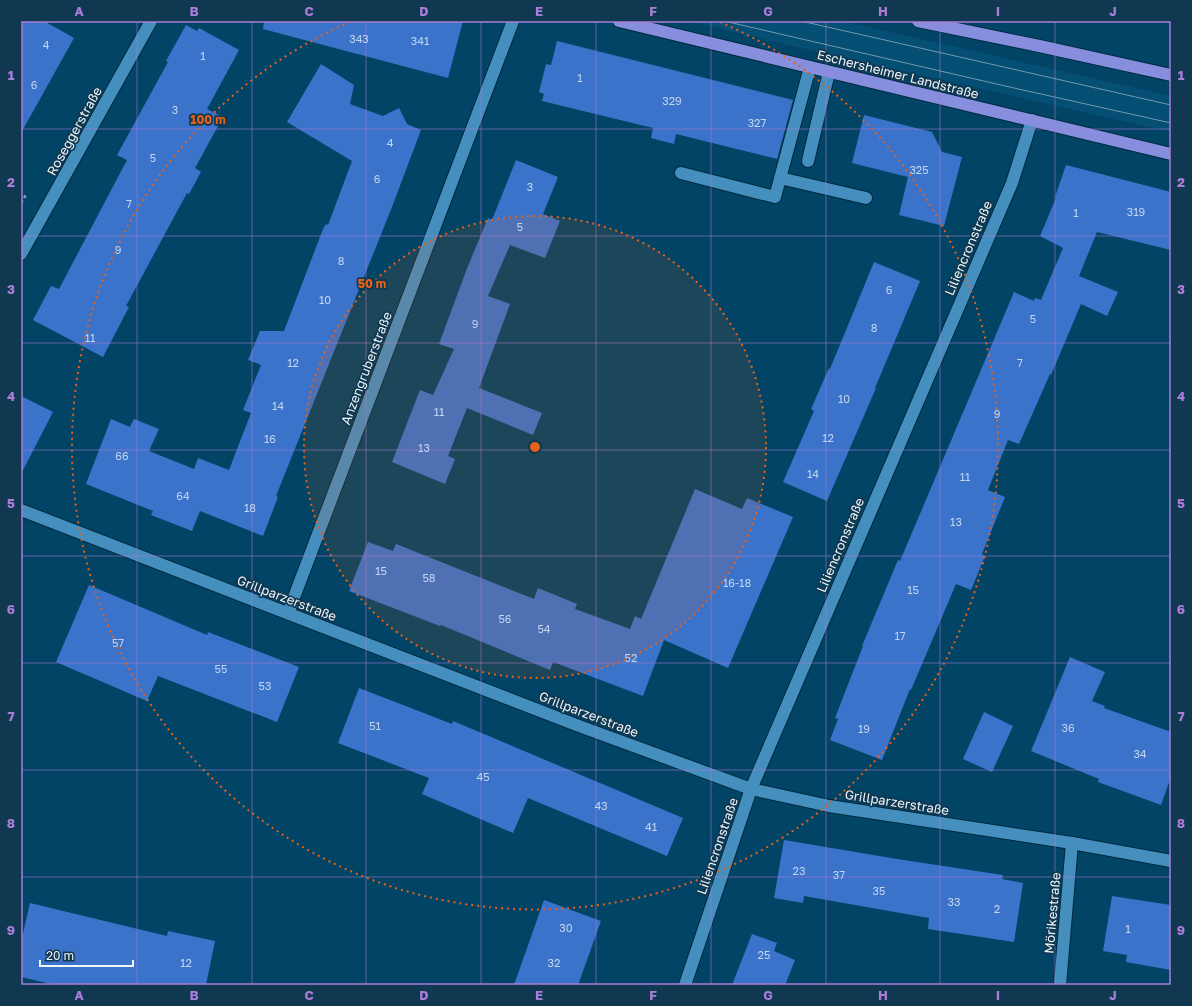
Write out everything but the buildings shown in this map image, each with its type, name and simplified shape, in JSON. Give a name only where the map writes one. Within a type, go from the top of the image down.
[{"type":"main road","name":"Eschersheimer Landstraße","points":[[618,21],[1171,154]]},
{"type":"main road","points":[[918,21],[1171,75]]},
{"type":"street","name":"Roseggerstraße","points":[[21,254],[151,21]]},
{"type":"street","name":"Anzengruberstraße","points":[[288,613],[513,21]]},
{"type":"street","points":[[681,173],[774,197],[810,67]]},
{"type":"street","points":[[808,161],[829,72]]},
{"type":"street","name":"Liliencronstraße","points":[[685,985],[751,789],[1012,183],[1032,120]]},
{"type":"street","points":[[780,178],[866,198]]},
{"type":"street","name":"Grillparzerstraße","points":[[21,510],[579,726],[751,789],[829,806],[1072,843],[1171,861]]},
{"type":"street","name":"Mörikestraße","points":[[1060,985],[1072,843]]},
{"type":"shaded area","points":[[690,21],[842,21],[1171,96],[1171,132],[775,42]]},
{"type":"tram line","points":[[724,21],[1171,123]]},
{"type":"tram line","points":[[801,21],[1171,105]]}]
